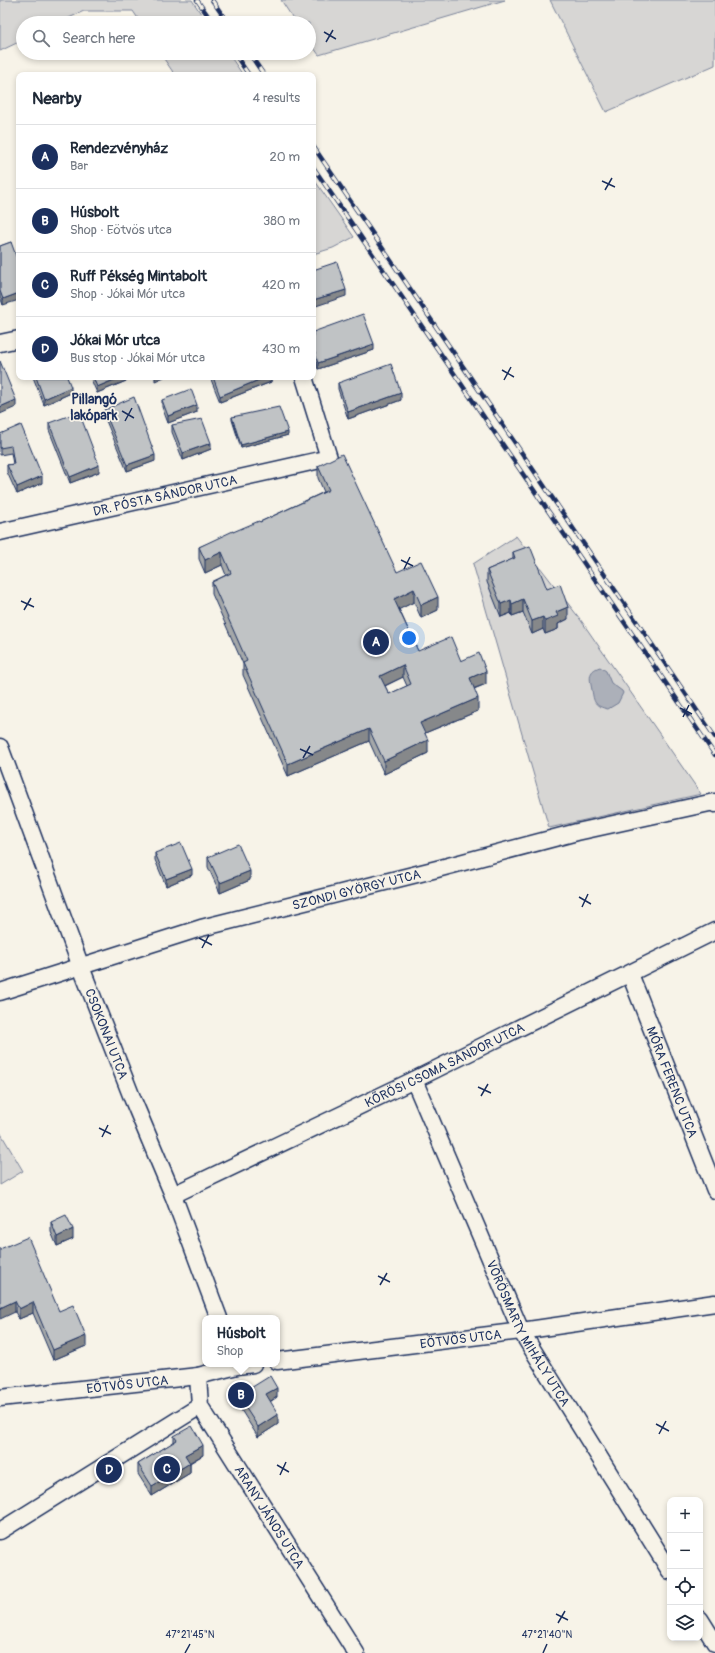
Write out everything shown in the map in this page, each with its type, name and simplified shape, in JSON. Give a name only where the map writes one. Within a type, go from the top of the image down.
[{"type":"street","points":[[0,343],[16,340]]},
{"type":"street","name":"DR. PÓSTA SÁNDOR UTCA","points":[[0,532],[329,458],[305,380]]},
{"type":"street","name":"CSOKONAI UTCA","points":[[0,747],[80,967],[172,1195],[218,1315]]},
{"type":"street","name":"SZONDI GYÖRGY UTCA","points":[[0,992],[201,928],[437,869],[576,832],[714,802],[715,804]]},
{"type":"street","name":"KŐRÖSI CSOMA SÁNDOR UTCA","points":[[172,1195],[414,1080],[715,931]]},
{"type":"street","name":"MÓRA FERENC UTCA","points":[[630,974],[715,1190]]},
{"type":"street","name":"VÖRÖSMARTY MIHÁLY UTCA","points":[[414,1080],[521,1331],[669,1569]]},
{"type":"street","name":"EÖTVÖS UTCA","points":[[280,1361],[521,1331],[715,1303]]},
{"type":"street","name":"EÖTVÖS UTCA","points":[[0,1398],[198,1376],[230,1367]]},
{"type":"street","name":"ARANY JÁNOS UTCA","points":[[198,1376],[200,1406],[356,1653]]},
{"type":"street","points":[[0,1530],[200,1406]]},
{"type":"street","points":[[703,1624],[715,1643]]},
{"type":"shaded area","points":[[0,0],[192,0],[202,16],[136,16],[133,11],[84,11],[73,16],[16,16],[16,43],[0,51]]},
{"type":"shaded area","points":[[281,0],[505,0],[319,55],[316,51],[316,16],[291,16]]},
{"type":"shaded area","points":[[550,0],[715,0],[715,65],[606,112]]},
{"type":"shaded area","points":[[165,60],[233,60],[241,72],[173,72]]},
{"type":"shaded area","points":[[316,182],[354,237],[333,248],[316,253]]},
{"type":"shaded area","points":[[516,536],[580,619],[701,794],[549,828],[473,564]]},
{"type":"shaded area","points":[[600,667],[606,671],[611,683],[623,693],[618,703],[608,709],[597,705],[594,700],[590,676],[593,671]]},
{"type":"shaded area","points":[[0,1132],[23,1171],[0,1185]]},
{"type":"building","points":[[11,242],[16,256],[16,294],[3,299],[0,291],[0,246]]},
{"type":"building","points":[[337,262],[346,290],[316,299],[316,269]]},
{"type":"building","points":[[363,314],[374,344],[318,363],[316,357],[316,331]]},
{"type":"building","points":[[0,361],[16,400],[0,407]]},
{"type":"building","points":[[391,364],[401,393],[348,412],[338,383]]},
{"type":"building","points":[[37,380],[68,380],[71,387],[44,399]]},
{"type":"building","points":[[94,380],[114,380],[97,387]]},
{"type":"building","points":[[214,380],[259,380],[220,396]]},
{"type":"building","points":[[191,389],[197,405],[168,416],[162,400]]},
{"type":"building","points":[[134,397],[155,455],[127,465],[104,410]]},
{"type":"building","points":[[279,407],[288,432],[241,445],[232,417]]},
{"type":"building","points":[[79,412],[99,465],[70,477],[49,423]]},
{"type":"building","points":[[202,419],[211,443],[183,453],[172,425]]},
{"type":"building","points":[[21,425],[42,476],[17,487],[7,465],[14,464],[11,446],[0,448],[0,434]]},
{"type":"building","points":[[342,454],[397,572],[421,561],[438,597],[421,605],[414,589],[394,599],[418,651],[451,637],[461,661],[479,653],[486,671],[470,678],[478,698],[420,723],[428,740],[384,761],[369,729],[288,764],[243,663],[247,661],[212,582],[231,573],[222,552],[205,560],[199,547],[233,531],[259,521],[260,522],[329,490],[318,466]],"holes":[[[403,665],[411,684],[389,694],[380,676]]]},
{"type":"building","points":[[530,546],[547,589],[560,584],[568,607],[556,612],[558,616],[545,621],[543,617],[532,621],[523,599],[512,604],[511,600],[501,604],[487,570],[515,558],[513,552]]},
{"type":"building","points":[[181,843],[192,869],[166,879],[155,853]]},
{"type":"building","points":[[238,844],[250,871],[220,883],[208,857]]},
{"type":"building","points":[[66,1215],[73,1229],[57,1237],[51,1222]]},
{"type":"building","points":[[28,1237],[59,1311],[73,1305],[86,1336],[53,1350],[33,1302],[19,1309],[15,1301],[0,1308],[0,1249]]},
{"type":"building","points":[[270,1376],[277,1388],[266,1394],[278,1414],[258,1427],[238,1396]]},
{"type":"building","points":[[192,1426],[203,1445],[185,1455],[190,1463],[152,1486],[138,1464],[177,1440],[174,1436]]},
{"type":"railway","points":[[197,0],[208,16]]},
{"type":"railway","points":[[212,0],[223,16]]},
{"type":"railway","points":[[239,60],[247,72]]},
{"type":"railway","points":[[254,60],[262,72]]},
{"type":"railway","points":[[316,150],[715,737]]},
{"type":"railway","points":[[316,171],[715,755]]},
{"type":"place","name":"Rendezvényház","points":[[376,642]]},
{"type":"place","name":"Húsbolt","points":[[241,1395]]},
{"type":"place","name":"Ruff Pékség Mintabolt","points":[[167,1469]]},
{"type":"place","name":"Jókai Mór utca","points":[[109,1470]]},
{"type":"district","name":"Pillangó lakópark","points":[[94,408]]}]
